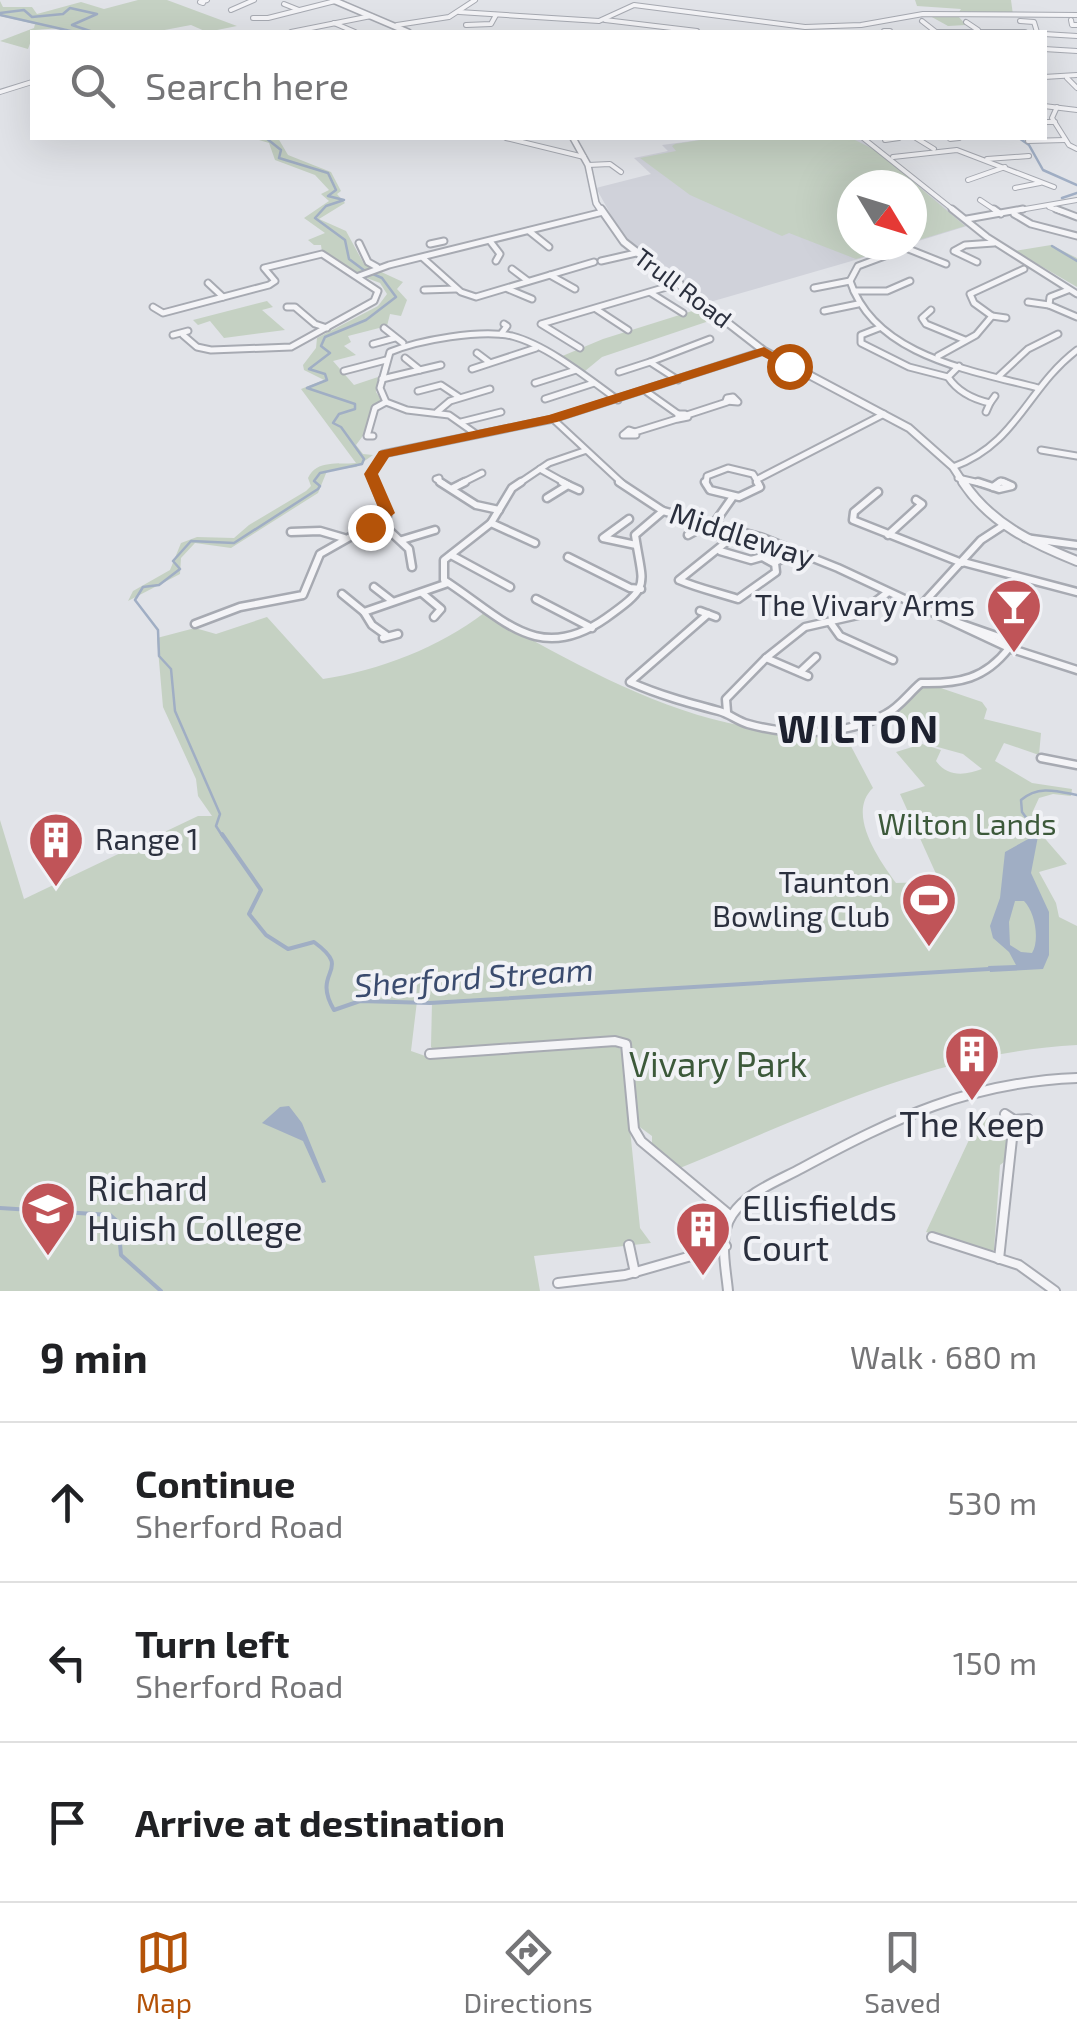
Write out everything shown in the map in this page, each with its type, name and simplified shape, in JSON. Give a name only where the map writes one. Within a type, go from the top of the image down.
[{"type":"street","points":[[230,10],[254,0]]},
{"type":"street","points":[[255,19],[334,0],[404,30]]},
{"type":"street","points":[[397,26],[435,21],[459,12],[475,0]]},
{"type":"street","points":[[232,1],[243,3]]},
{"type":"street","points":[[284,4],[300,10]]},
{"type":"street","points":[[604,20],[630,5],[805,27],[866,25],[923,14],[1074,21]]},
{"type":"street","points":[[459,12],[545,20],[604,20],[675,30]]},
{"type":"street","points":[[460,30],[491,24],[496,15]]},
{"type":"street","points":[[299,30],[373,16]]},
{"type":"street","points":[[1020,21],[1046,22]]},
{"type":"street","points":[[1065,24],[1074,21]]},
{"type":"street","points":[[332,22],[350,30]]},
{"type":"street","points":[[921,22],[933,30]]},
{"type":"street","points":[[966,22],[974,30]]},
{"type":"street","points":[[1034,22],[1036,30]]},
{"type":"street","points":[[1047,34],[1077,36]]},
{"type":"street","points":[[1047,49],[1077,51]]},
{"type":"street","points":[[1047,77],[1077,75]]},
{"type":"street","points":[[1066,78],[1075,89]]},
{"type":"street","points":[[0,92],[30,83]]},
{"type":"street","points":[[1047,106],[1077,110]]},
{"type":"street","points":[[1057,108],[1052,115],[1054,122],[1077,149]]},
{"type":"street","points":[[1047,122],[1054,122]]},
{"type":"street","points":[[514,140],[584,157]]},
{"type":"street","name":"Trull Road","points":[[575,140],[588,166],[594,198],[624,242],[764,351],[885,413],[921,437],[952,467],[977,504],[1004,525],[1024,538],[1077,560]]},
{"type":"street","points":[[866,140],[996,243],[1077,294]]},
{"type":"street","points":[[919,140],[935,150]]},
{"type":"street","points":[[1032,141],[1066,140]]},
{"type":"street","points":[[892,157],[954,150],[1054,187]]},
{"type":"street","points":[[986,159],[1025,155]]},
{"type":"street","points":[[588,166],[612,163],[621,172]]},
{"type":"street","points":[[968,180],[1006,167]]},
{"type":"street","points":[[1014,188],[1042,183]]},
{"type":"street","points":[[980,200],[1002,215]]},
{"type":"street","points":[[966,220],[1077,200]]},
{"type":"street","points":[[1047,206],[1077,217]]},
{"type":"street","points":[[153,307],[164,312],[277,283],[264,268],[318,254],[329,256],[348,274],[365,274],[602,212]]},
{"type":"street","points":[[1013,213],[1031,224],[1077,236]]},
{"type":"street","points":[[528,230],[550,245]]},
{"type":"street","points":[[489,240],[501,259]]},
{"type":"street","points":[[430,244],[442,242],[447,251]]},
{"type":"street","points":[[360,243],[368,262],[378,268]]},
{"type":"street","points":[[977,262],[953,248],[996,243]]},
{"type":"street","points":[[422,258],[457,289],[476,297],[636,252]]},
{"type":"street","points":[[927,257],[941,263]]},
{"type":"street","points":[[875,260],[858,266],[850,281],[858,304],[879,328],[959,366],[1038,388]]},
{"type":"street","points":[[517,270],[529,282]]},
{"type":"street","points":[[1006,318],[992,316],[974,303],[970,294],[1019,270]]},
{"type":"street","points":[[173,335],[186,333],[204,349],[295,346],[377,298],[376,287],[365,274]]},
{"type":"street","points":[[549,274],[575,289]]},
{"type":"street","points":[[854,292],[887,291],[908,280],[918,284]]},
{"type":"street","points":[[814,288],[850,281]]},
{"type":"street","points":[[208,282],[224,298]]},
{"type":"street","points":[[579,348],[538,322],[681,283]]},
{"type":"street","points":[[507,288],[532,299]]},
{"type":"street","points":[[424,290],[457,289]]},
{"type":"street","points":[[1049,305],[1050,297],[1070,290]]},
{"type":"street","points":[[650,292],[683,313]]},
{"type":"street","points":[[1028,302],[1049,305],[1076,319]]},
{"type":"street","points":[[286,307],[298,304],[315,324],[328,328]]},
{"type":"street","points":[[826,309],[858,304]]},
{"type":"street","points":[[595,308],[628,330]]},
{"type":"street","points":[[927,311],[922,318],[926,324],[966,340]]},
{"type":"street","points":[[937,357],[984,328],[992,316]]},
{"type":"street","points":[[501,334],[508,325]]},
{"type":"street","points":[[384,328],[404,343]]},
{"type":"street","points":[[879,328],[861,336],[861,343],[908,366],[948,377],[972,398],[990,403]]},
{"type":"street","points":[[477,434],[437,412],[407,410],[386,402],[380,393],[386,360],[392,350],[404,343],[501,334],[577,370],[618,400]]},
{"type":"street","points":[[998,378],[1018,356],[1052,336]]},
{"type":"street","points":[[374,344],[396,338]]},
{"type":"street","points":[[619,372],[710,339]]},
{"type":"street","points":[[472,369],[537,348]]},
{"type":"street","points":[[952,467],[980,457],[1006,438],[1038,388],[1077,350]]},
{"type":"street","points":[[195,624],[240,607],[302,595],[320,554],[388,513],[371,474],[380,457],[552,419],[646,392],[764,351]]},
{"type":"street","points":[[477,354],[490,363]]},
{"type":"street","points":[[1066,357],[1077,362]]},
{"type":"street","points":[[405,358],[422,371]]},
{"type":"street","points":[[348,371],[386,360]]},
{"type":"street","points":[[650,362],[679,381]]},
{"type":"street","points":[[382,379],[440,365]]},
{"type":"street","points":[[948,377],[959,366]]},
{"type":"street","points":[[535,384],[577,370]]},
{"type":"street","points":[[549,396],[595,383]]},
{"type":"street","points":[[418,391],[444,385],[460,397]]},
{"type":"street","points":[[437,412],[460,397],[490,388]]},
{"type":"street","points":[[646,392],[678,416]]},
{"type":"street","points":[[985,413],[996,395]]},
{"type":"street","points":[[367,436],[375,408],[386,402]]},
{"type":"street","points":[[636,432],[727,402]]},
{"type":"street","points":[[460,422],[498,409]]},
{"type":"street","points":[[758,479],[885,413]]},
{"type":"street","name":"Middleway","points":[[552,419],[625,488],[664,510],[786,548],[952,624],[964,623],[999,637],[1007,647],[1077,670]]},
{"type":"street","points":[[1041,449],[1077,456]]},
{"type":"street","points":[[584,451],[538,469],[512,488],[491,522],[450,555],[440,570],[448,583],[531,636],[549,641],[572,638],[631,602],[640,589],[636,545],[640,528],[664,510]]},
{"type":"street","points":[[736,468],[758,479],[757,491],[732,498],[710,490],[705,483],[707,476],[719,470],[736,468]]},
{"type":"street","points":[[538,469],[579,490]]},
{"type":"street","points":[[452,489],[482,473]]},
{"type":"street","points":[[957,478],[969,477],[994,487]]},
{"type":"street","points":[[440,478],[436,479],[476,505],[499,510]]},
{"type":"street","points":[[546,498],[568,485]]},
{"type":"street","points":[[877,492],[851,518],[888,536],[962,562],[1077,592]]},
{"type":"street","points":[[712,525],[732,498]]},
{"type":"street","points":[[888,536],[922,502]]},
{"type":"street","points":[[628,519],[603,538],[636,545]]},
{"type":"street","points":[[378,522],[411,552],[407,562]]},
{"type":"street","points":[[491,522],[535,543]]},
{"type":"street","points":[[918,608],[982,540],[1004,525]]},
{"type":"street","points":[[402,540],[435,530]]},
{"type":"street","points":[[688,536],[702,530],[751,560],[778,554],[786,548]]},
{"type":"street","points":[[291,532],[320,531],[346,539]]},
{"type":"street","points":[[740,531],[679,580],[710,594],[718,592],[738,600],[776,572],[775,563]]},
{"type":"street","points":[[1024,538],[1077,545]]},
{"type":"street","points":[[764,558],[775,563],[782,560],[778,554]]},
{"type":"street","points":[[450,555],[510,586]]},
{"type":"street","points":[[568,558],[630,588],[640,589]]},
{"type":"street","points":[[364,612],[448,583]]},
{"type":"street","points":[[381,589],[392,600]]},
{"type":"street","points":[[422,593],[446,612],[434,617]]},
{"type":"street","points":[[727,712],[726,699],[766,658],[805,627],[858,615],[887,593]]},
{"type":"street","points":[[342,594],[354,598],[385,637],[398,634]]},
{"type":"street","points":[[536,599],[592,628]]},
{"type":"street","points":[[708,614],[630,682],[688,706],[727,712],[742,722],[784,729],[848,726],[891,712],[921,682],[946,684],[986,674],[1007,647]]},
{"type":"street","points":[[829,620],[840,636],[894,660]]},
{"type":"street","points":[[800,672],[816,657]]},
{"type":"street","points":[[766,658],[808,676]]},
{"type":"street","points":[[1041,758],[1077,765]]},
{"type":"street","points":[[430,1054],[616,1041],[626,1044],[634,1129],[640,1141],[732,1216]]},
{"type":"street","points":[[728,1291],[726,1228],[732,1216],[779,1181],[898,1115],[1010,1081],[1077,1078]]},
{"type":"street","points":[[1000,1260],[1009,1117],[1028,1118]]},
{"type":"street","points":[[932,1237],[1026,1269],[1054,1291]]},
{"type":"street","points":[[628,1245],[635,1273]]},
{"type":"street","points":[[558,1283],[635,1273],[726,1246]]},
{"type":"shaded area","points":[[699,140],[860,140],[903,170],[837,170],[837,260],[855,260],[710,302],[625,240],[596,188],[651,174],[634,158],[668,151],[662,145]]},
{"type":"shaded area","points":[[927,191],[967,226],[927,238]]},
{"type":"green space","points":[[138,0],[167,0],[237,26],[217,30],[191,25],[165,30],[30,30],[28,49],[0,41],[34,28],[35,24],[0,16],[0,1],[3,7],[32,7],[37,14],[81,2],[104,9]]},
{"type":"green space","points":[[915,0],[1011,0],[1013,15],[958,16],[966,25],[948,26],[930,16],[956,17],[961,9],[917,6]]},
{"type":"green space","points":[[259,140],[279,140],[288,155],[331,172],[341,191],[337,194],[345,203],[319,219],[346,231],[364,264],[403,282],[397,289],[407,300],[401,316],[390,314],[387,326],[348,336],[351,342],[344,346],[356,355],[333,361],[354,385],[378,377],[376,392],[382,401],[372,407],[365,433],[356,445],[363,454],[373,455],[356,467],[327,471],[318,493],[231,548],[195,543],[181,558],[180,574],[128,601],[133,591],[170,570],[181,543],[197,537],[234,538],[306,491],[311,486],[308,478],[317,468],[356,463],[301,389],[324,380],[304,370],[303,365],[316,348],[317,338],[378,306],[387,294],[380,283],[351,272],[322,252],[321,245],[308,240],[325,233],[304,218],[329,201],[321,194],[329,190],[315,175],[275,160],[269,143]]},
{"type":"green space","points":[[701,140],[855,140],[877,151],[899,170],[837,170],[837,252],[789,233],[782,236],[690,195],[640,158],[676,151],[672,146]]},
{"type":"green space","points":[[927,194],[965,226],[927,237]]},
{"type":"green space","points":[[1051,245],[1077,258],[1077,287],[1015,251]]},
{"type":"green space","points":[[267,301],[273,307],[262,310],[285,330],[224,338],[210,321],[198,325],[193,320]]},
{"type":"green space","points":[[705,307],[718,318],[602,357],[585,371],[560,357],[603,339]]},
{"type":"green space","points":[[484,613],[609,680],[675,708],[755,728],[843,731],[873,788],[863,810],[868,836],[896,883],[925,882],[937,876],[900,794],[925,786],[896,752],[922,744],[941,750],[936,761],[952,773],[982,769],[963,754],[934,746],[888,719],[921,686],[929,684],[982,702],[987,709],[984,719],[1041,733],[1039,755],[1004,743],[995,761],[1032,783],[1072,789],[1071,796],[1053,794],[1039,798],[1033,811],[1048,831],[1041,834],[1067,864],[1039,872],[1059,917],[1077,926],[1077,1045],[1025,1050],[924,1073],[825,1108],[680,1168],[652,1147],[652,1136],[637,1125],[629,1041],[606,1038],[434,1050],[432,1002],[417,1001],[411,1051],[431,1058],[614,1045],[622,1050],[640,1228],[651,1243],[534,1256],[540,1291],[0,1291],[0,820],[24,899],[198,816],[212,816],[198,796],[196,779],[163,707],[157,638],[195,628],[216,634],[267,617],[323,679],[408,656],[448,637]]},
{"type":"green space","points":[[986,1116],[1001,1139],[1007,1137],[1004,1162],[1000,1165],[994,1250],[988,1252],[926,1232],[975,1127]]},
{"type":"water","points":[[1032,831],[1039,831],[1031,873],[1049,912],[1049,955],[1043,969],[990,972],[988,966],[1016,965],[1009,952],[993,938],[990,926],[1000,898],[1005,852],[1030,838]],"holes":[[[1015,901],[1024,901],[1035,926],[1032,953],[1010,945],[1009,922]]]},
{"type":"water","points":[[289,1106],[302,1123],[326,1182],[322,1183],[303,1141],[262,1123],[280,1107]]},
{"type":"waterway","name":"Sherford Stream","points":[[0,13],[24,10],[32,17],[63,14],[70,8],[97,14],[72,25],[87,30]]},
{"type":"waterway","points":[[0,15],[66,30]]},
{"type":"waterway","name":"Sherford Stream","points":[[268,140],[281,150],[279,158],[328,173],[336,190],[328,196],[344,200],[326,206],[315,218],[345,240],[349,259],[365,271]]},
{"type":"waterway","points":[[1022,140],[1043,170],[1077,185]]},
{"type":"waterway","points":[[1062,198],[1077,193]]},
{"type":"waterway","points":[[1052,246],[1077,261]]},
{"type":"waterway","name":"Sherford Stream","points":[[223,837],[216,826],[220,814],[175,711],[171,669],[159,656],[158,630],[135,600],[143,587],[159,585],[180,569],[173,561],[191,541],[234,543],[318,489],[320,486],[314,481],[320,473],[362,464],[364,459],[341,427],[333,423],[339,414],[355,409],[355,404],[307,388],[327,380],[325,374],[309,369],[330,353],[321,346],[325,337],[366,320],[396,297],[382,278],[373,274]]},
{"type":"waterway","points":[[1036,831],[1022,812],[1021,800],[1041,791],[1077,795]]},
{"type":"waterway","name":"Sherford Stream","points":[[222,834],[261,890],[249,914],[266,935],[288,949],[314,942],[326,952],[332,966],[328,997],[334,1010],[360,1001],[430,1003],[989,969]]},
{"type":"waterway","points":[[0,1208],[110,1215],[118,1222],[121,1255],[161,1291]]},
{"type":"place","name":"The Vivary Arms","points":[[1014,655]]},
{"type":"place","name":"Range 1","points":[[56,889]]},
{"type":"place","name":"Taunton Bowling Club","points":[[929,949]]},
{"type":"place","name":"The Keep","points":[[972,1103]]},
{"type":"place","name":"Richard Huish College","points":[[48,1258]]},
{"type":"place","name":"Ellisfields Court","points":[[703,1278]]},
{"type":"district","name":"WILTON","points":[[859,729]]},
{"type":"route","points":[[370,527],[388,513],[371,474],[384,454],[552,419],[646,392],[764,351],[789,366]]},
{"type":"park label","name":"Wilton Lands","points":[[967,825]]},
{"type":"park label","name":"Vivary Park","points":[[718,1065]]}]
